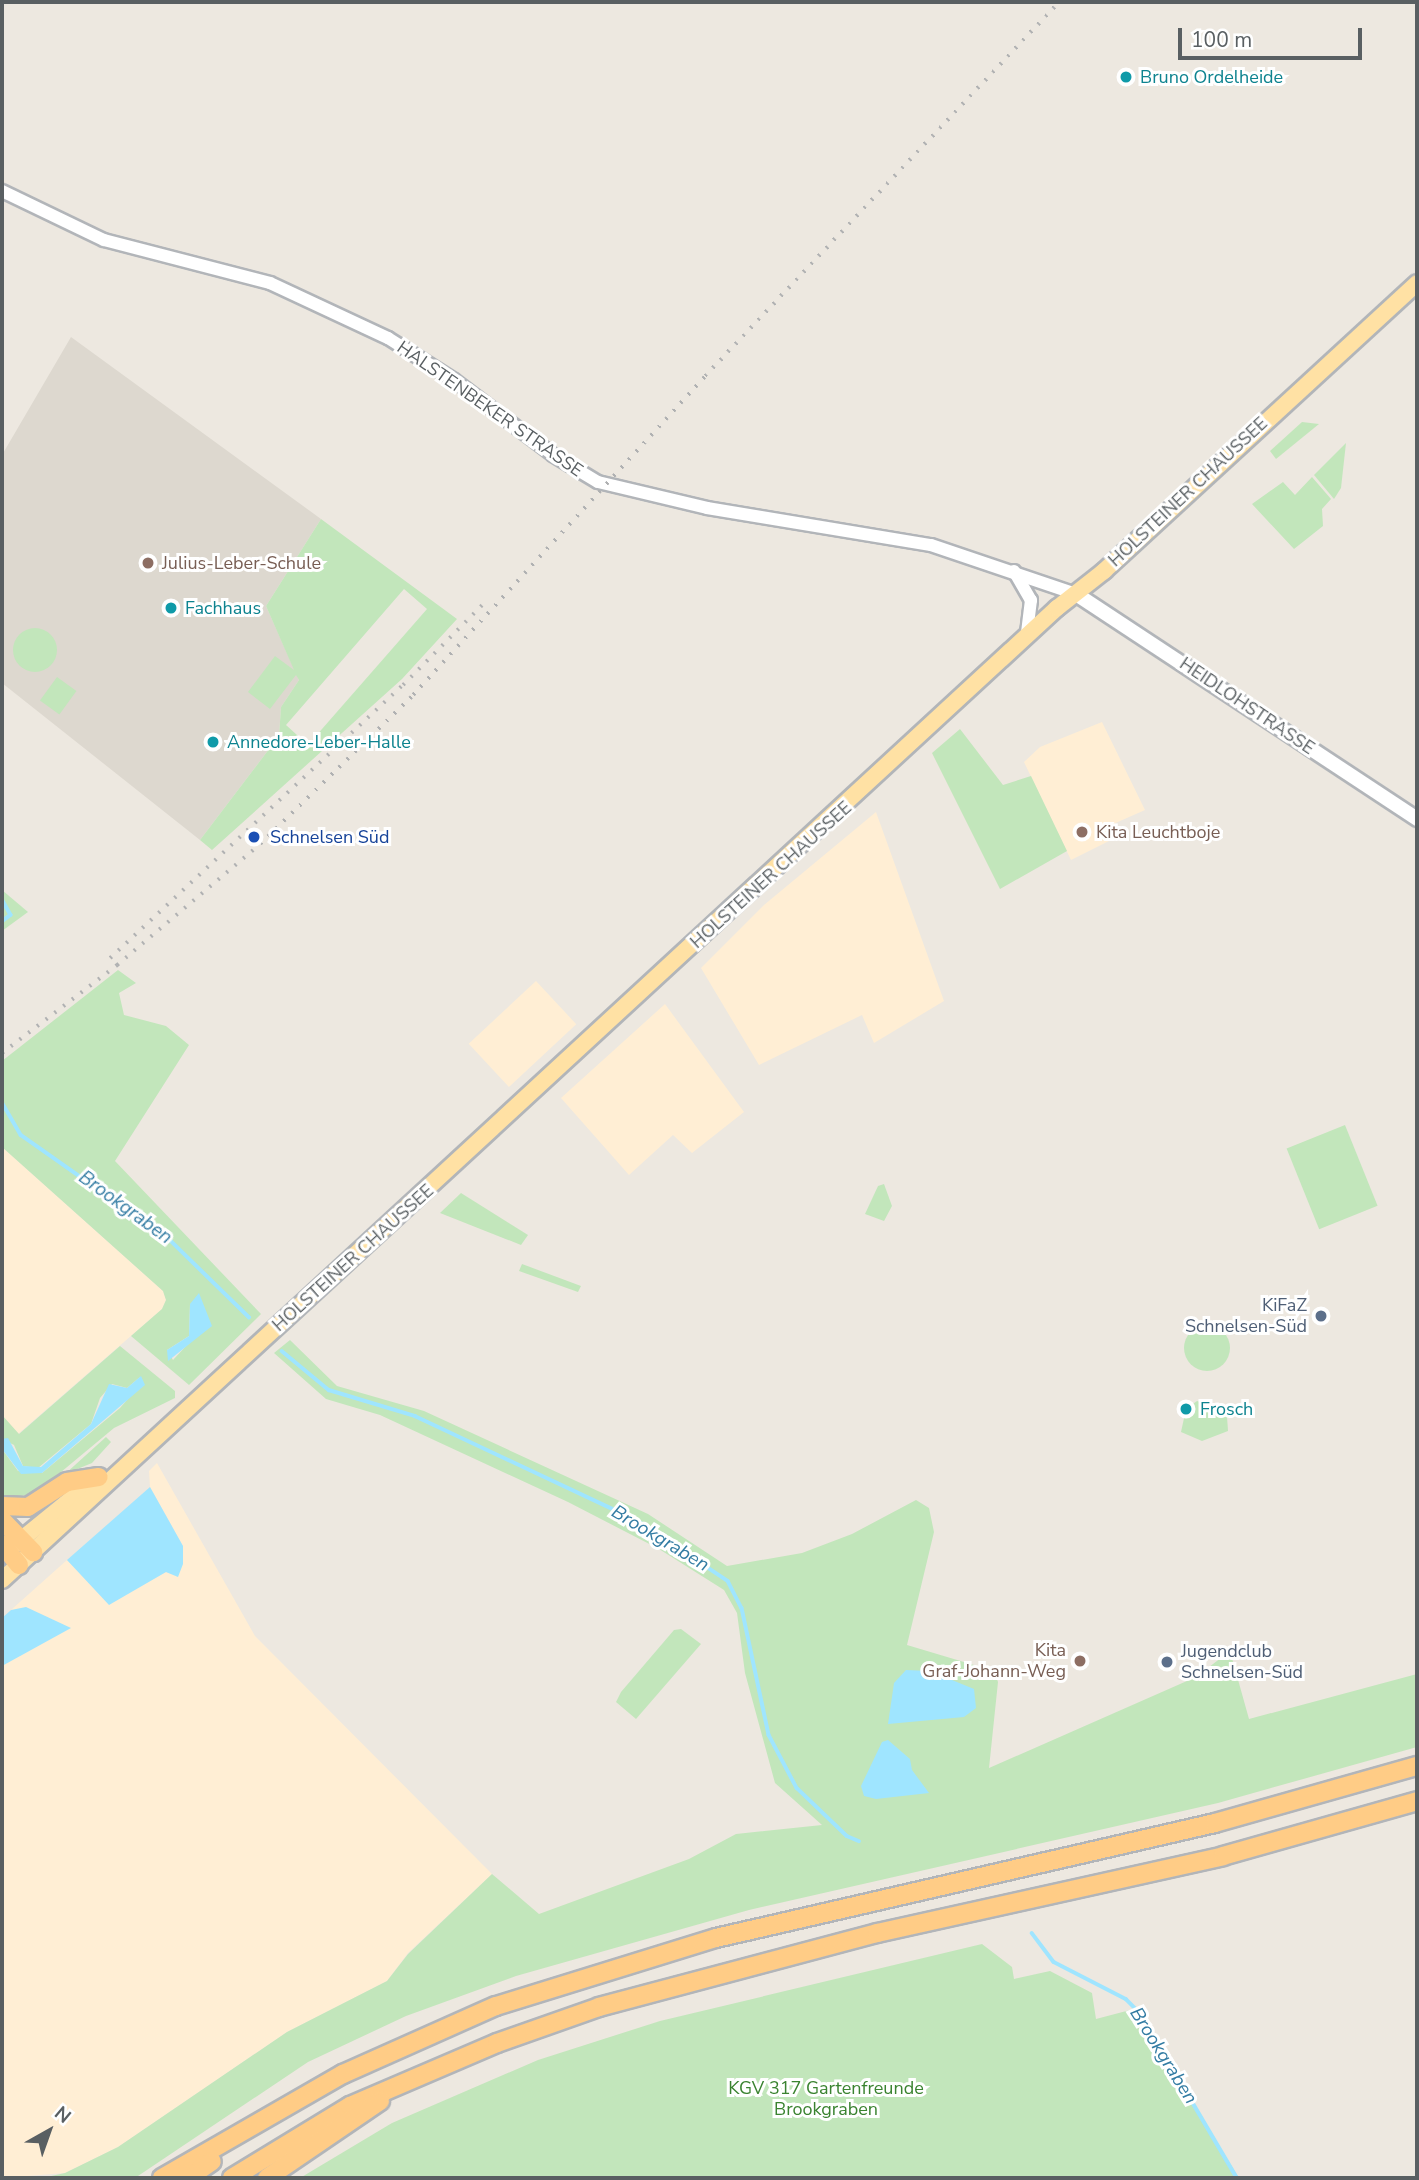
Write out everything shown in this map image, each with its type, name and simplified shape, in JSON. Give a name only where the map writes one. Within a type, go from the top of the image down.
[{"type":"highway","points":[[2,1506],[28,1507],[67,1482],[99,1477]]},
{"type":"highway","points":[[2,1520],[14,1551]]},
{"type":"highway","points":[[162,2178],[343,2074],[496,2006],[716,1938],[1215,1823],[1417,1766]]},
{"type":"highway","points":[[232,2178],[320,2122],[405,2083],[545,2025],[727,1970],[1223,1856],[1417,1801]]},
{"type":"highway","points":[[188,2178],[274,2115],[343,2074]]},
{"type":"highway","points":[[267,2178],[405,2083]]},
{"type":"main road","name":"HOLSTEINER CHAUSSEE","points":[[14,1551],[122,1465],[384,1231],[1027,635],[1076,594],[1417,283]]},
{"type":"main road","name":"HEIDLOHSTRASSE","points":[[1076,594],[1417,819]]},
{"type":"main road","name":"HOLSTEINER CHAUSSEE","points":[[2,1580],[14,1551],[99,1477],[122,1465]]},
{"type":"street","name":"HALSTENBEKER STRASSE","points":[[2,191],[104,240],[258,279],[388,338],[457,382],[553,456],[598,482],[707,508],[888,535],[1013,571],[1076,594]]},
{"type":"street","points":[[1013,571],[1031,600],[1027,635]]},
{"type":"shaded area","name":"Julius-Leber-Schule","points":[[71,337],[321,519],[266,606],[299,680],[281,707],[279,736],[200,840],[2,683],[2,455]]},
{"type":"shaded area","points":[[1102,722],[1145,810],[1111,825],[1117,837],[1071,860],[1024,762],[1040,747]]},
{"type":"shaded area","points":[[876,812],[944,1001],[874,1043],[862,1015],[759,1065],[701,968],[764,905]]},
{"type":"shaded area","points":[[536,981],[576,1024],[509,1087],[469,1044]]},
{"type":"shaded area","points":[[665,1004],[744,1112],[692,1153],[673,1135],[629,1175],[561,1098]]},
{"type":"shaded area","points":[[2,1147],[163,1291],[166,1300],[162,1309],[18,1434],[2,1415]]},
{"type":"shaded area","points":[[157,1463],[255,1636],[492,1874],[408,1953],[387,1981],[287,2032],[118,2147],[65,2173],[2,2178],[2,1618],[67,1560],[109,1604],[166,1572],[171,1574],[183,1546],[150,1487],[149,1471]]},
{"type":"green space","points":[[1302,422],[1319,424],[1276,459],[1270,451]]},
{"type":"green space","points":[[1346,443],[1341,488],[1334,499],[1314,475]]},
{"type":"green space","points":[[1312,477],[1331,499],[1322,509],[1323,526],[1294,549],[1252,504],[1283,482],[1295,495]]},
{"type":"green space","points":[[321,519],[457,619],[402,679],[212,850],[200,840],[279,736],[281,707],[299,680],[296,675],[270,709],[248,692],[275,656],[294,670],[266,606]],"holes":[[[404,589],[427,609],[308,745],[286,725]]]},
{"type":"green space","points":[[35,628],[51,634],[57,650],[51,666],[35,672],[19,666],[13,650],[19,634]]},
{"type":"green space","points":[[57,677],[76,691],[59,715],[40,700]]},
{"type":"green space","points":[[960,729],[1003,785],[1031,776],[1067,851],[1000,889],[932,753]]},
{"type":"green space","points":[[2,890],[28,912],[2,931]]},
{"type":"green space","points":[[118,970],[136,983],[119,993],[124,1015],[166,1026],[189,1045],[115,1161],[261,1314],[189,1385],[131,1336],[162,1309],[166,1300],[163,1291],[2,1147],[2,1061]],"holes":[[[190,1304],[200,1304],[206,1312],[200,1331],[173,1360],[167,1350],[189,1336]]]},
{"type":"green space","points":[[1345,1125],[1378,1206],[1319,1229],[1287,1149]]},
{"type":"green space","points":[[884,1184],[892,1206],[884,1221],[865,1214],[878,1186]]},
{"type":"green space","points":[[461,1193],[528,1235],[521,1245],[440,1213]]},
{"type":"green space","points":[[522,1264],[581,1286],[578,1292],[519,1271]]},
{"type":"green space","points":[[1207,1325],[1223,1332],[1230,1348],[1223,1364],[1207,1371],[1191,1364],[1184,1348],[1191,1332]]},
{"type":"green space","points":[[290,1340],[337,1386],[424,1411],[648,1514],[727,1566],[802,1553],[852,1534],[916,1500],[929,1508],[934,1532],[907,1645],[994,1671],[998,1682],[989,1768],[1196,1677],[1230,1651],[1249,1719],[1417,1674],[1417,1747],[1218,1803],[749,1910],[516,1976],[406,2016],[308,2062],[135,2178],[42,2178],[65,2173],[118,2147],[287,2032],[387,1981],[408,1954],[492,1874],[539,1914],[689,1859],[736,1834],[822,1825],[775,1783],[745,1673],[737,1613],[724,1590],[659,1549],[568,1502],[380,1415],[326,1399],[274,1353]]},
{"type":"green space","points":[[120,1346],[175,1391],[175,1398],[114,1428],[37,1492],[2,1501],[2,1449],[18,1471],[42,1473],[120,1408],[134,1392],[140,1377],[127,1388],[112,1384],[100,1398],[91,1424],[38,1468],[23,1466],[14,1445],[2,1439],[2,1415],[19,1434]]},
{"type":"green space","points":[[1197,1401],[1219,1408],[1227,1416],[1228,1431],[1202,1441],[1181,1432],[1186,1409]]},
{"type":"green space","points":[[106,1437],[111,1442],[92,1463],[65,1474]]},
{"type":"green space","points":[[681,1629],[701,1644],[636,1719],[616,1702],[621,1692],[674,1630]]},
{"type":"green space","name":"KGV 317 Gartenfreunde Brookgraben","points":[[982,1944],[1012,1967],[1014,1979],[1050,1971],[1092,1993],[1096,2019],[1134,2009],[1239,2178],[300,2178],[392,2123],[538,2060],[660,2021]]},
{"type":"water","points":[[199,1293],[212,1326],[168,1361],[167,1350],[189,1336],[190,1304]]},
{"type":"water","points":[[141,1376],[145,1385],[42,1473],[21,1474],[2,1449],[2,1439],[8,1438],[23,1466],[41,1467],[91,1424],[109,1384],[127,1388]]},
{"type":"water","points":[[150,1487],[183,1546],[183,1564],[178,1577],[166,1572],[109,1605],[67,1560]]},
{"type":"water","points":[[26,1607],[71,1628],[2,1666],[2,1618],[11,1610]]},
{"type":"water","points":[[906,1670],[930,1671],[974,1689],[976,1708],[964,1717],[888,1724],[894,1683]]},
{"type":"water","points":[[888,1740],[910,1759],[912,1770],[929,1793],[876,1799],[864,1796],[861,1786],[882,1742]]},
{"type":"waterway","name":"Brookgraben","points":[[2,899],[11,915],[2,922]]},
{"type":"waterway","name":"Brookgraben","points":[[2,1102],[21,1135],[169,1239],[249,1317]]},
{"type":"waterway","name":"Brookgraben","points":[[282,1351],[329,1390],[415,1416],[638,1521],[728,1581],[742,1608],[769,1735],[797,1788],[847,1836],[859,1841]]},
{"type":"waterway","name":"Brookgraben","points":[[1032,1933],[1054,1962],[1126,1999],[1140,2013],[1237,2178]]},
{"type":"railway","points":[[2,1053],[117,965],[260,844],[413,695],[705,376],[1059,2]]},
{"type":"railway","points":[[110,958],[403,685],[488,599]]},
{"type":"place","name":"Bruno Ordelheide","points":[[1126,77]]},
{"type":"place","name":"Julius-Leber-Schule","points":[[148,563]]},
{"type":"place","name":"Fachhaus","points":[[171,608]]},
{"type":"place","name":"Annedore-Leber-Halle","points":[[213,742]]},
{"type":"place","name":"Kita Leuchtboje","points":[[1082,832]]},
{"type":"place","name":"Schnelsen Süd","points":[[254,837]]},
{"type":"place","name":"KiFaZ Schnelsen-Süd","points":[[1321,1316]]},
{"type":"place","name":"Frosch","points":[[1186,1409]]},
{"type":"place","name":"Kita Graf-Johann-Weg","points":[[1080,1661]]},
{"type":"place","name":"Jugendclub Schnelsen-Süd","points":[[1167,1662]]}]
